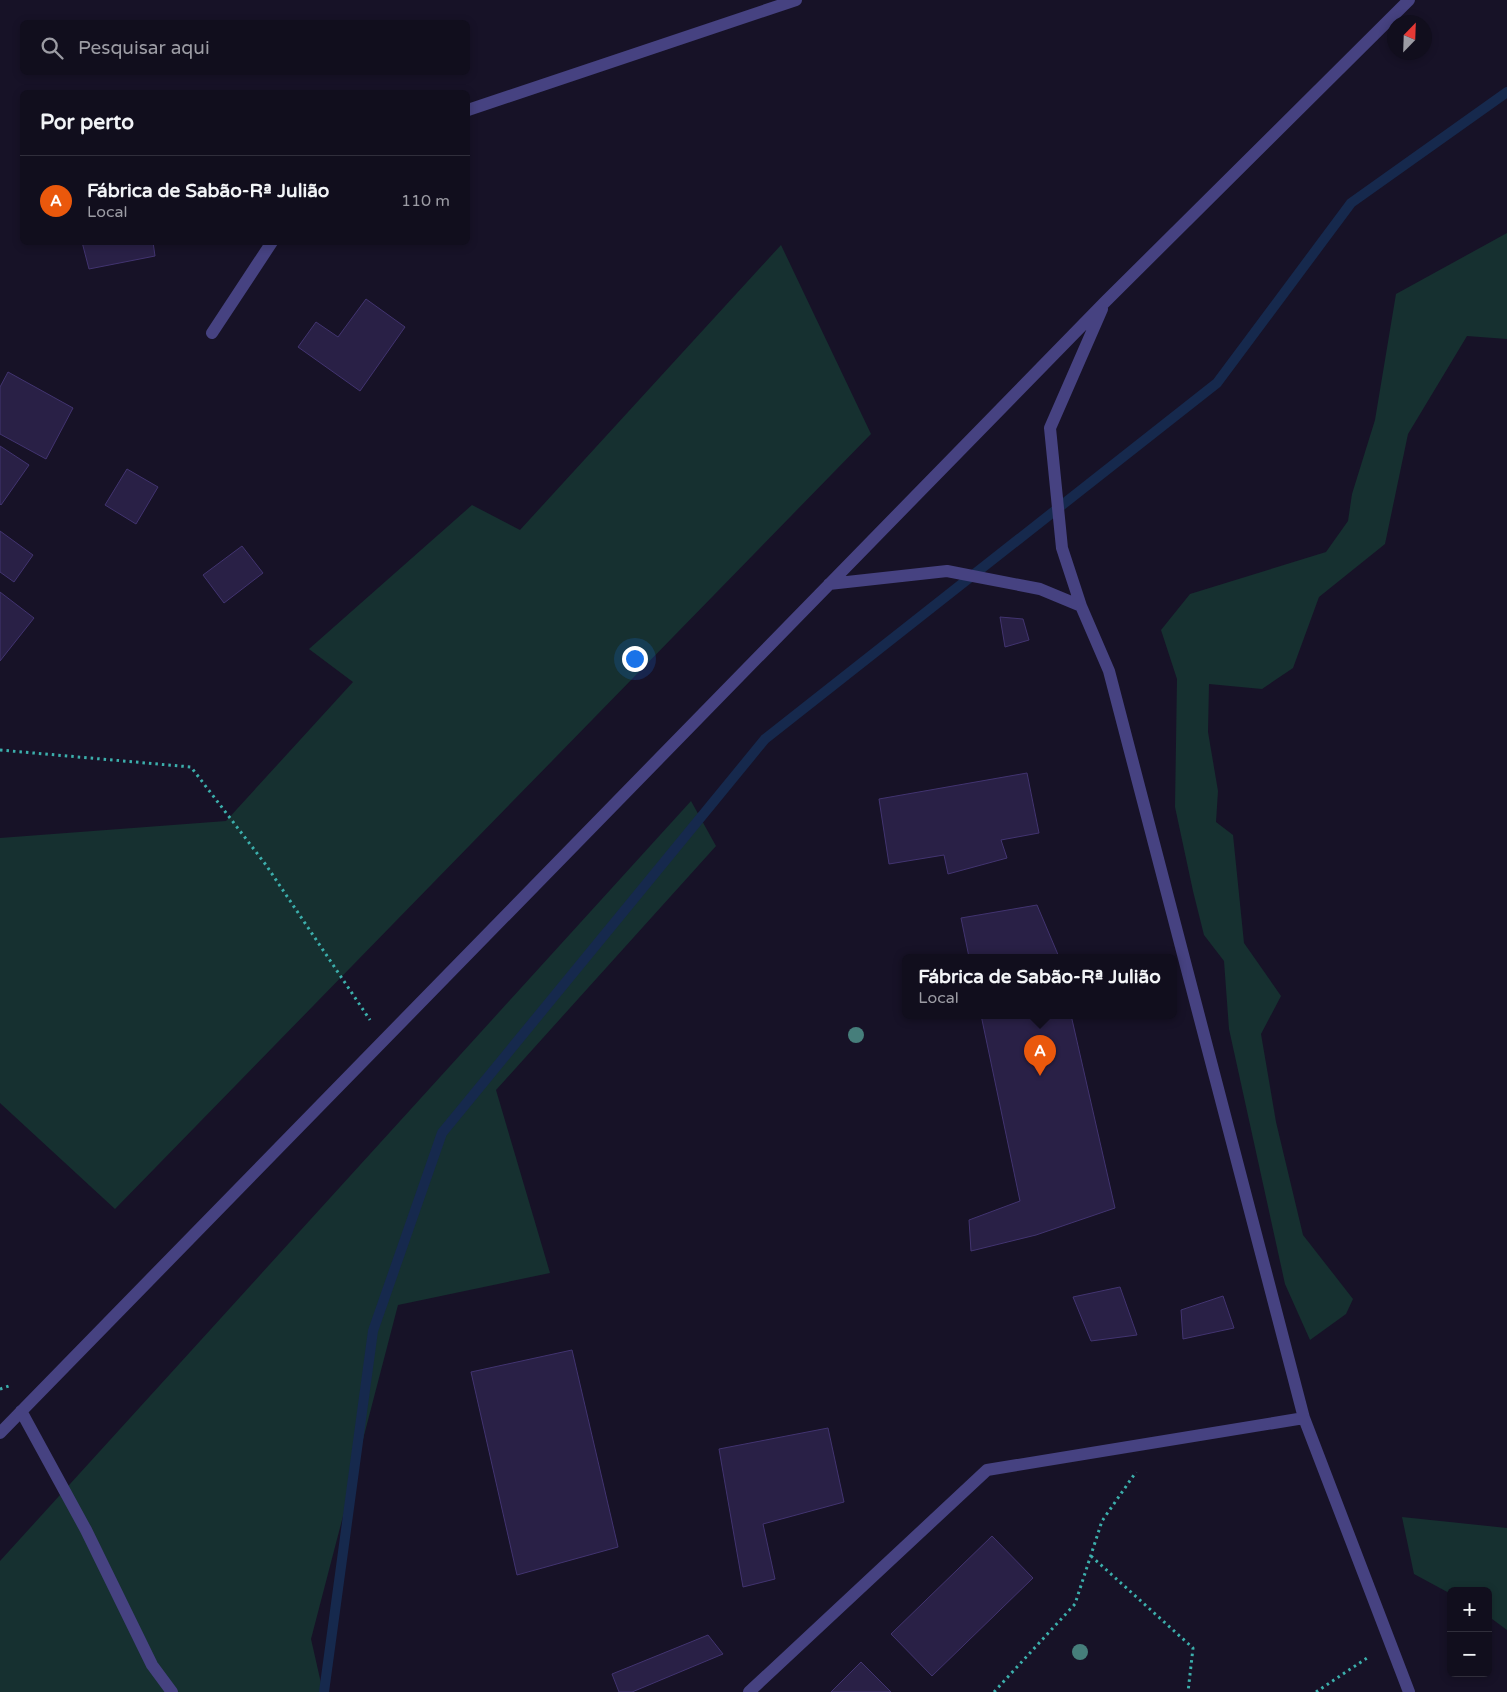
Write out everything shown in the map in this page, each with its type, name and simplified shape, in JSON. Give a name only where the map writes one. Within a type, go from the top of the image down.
[{"type":"street","points":[[470,109],[796,0]]},
{"type":"street","points":[[0,1433],[1105,302],[1409,0]]},
{"type":"street","points":[[212,333],[270,245]]},
{"type":"street","points":[[1105,302],[1050,428],[1062,548],[1082,606],[1109,671],[1304,1418],[1409,1692]]},
{"type":"street","points":[[829,584],[947,571],[1040,589],[1082,606]]},
{"type":"street","points":[[21,1411],[86,1530],[152,1664],[172,1692]]},
{"type":"street","points":[[749,1692],[987,1470],[1304,1418]]},
{"type":"path","points":[[0,750],[191,767],[266,865],[384,1040]]},
{"type":"path","points":[[994,1692],[1075,1604],[1102,1521],[1156,1442]]},
{"type":"path","points":[[1091,1556],[1193,1648],[1188,1692]]},
{"type":"path","points":[[1316,1692],[1390,1643]]},
{"type":"green space","points":[[1507,233],[1507,339],[1467,336],[1408,434],[1385,544],[1319,597],[1293,668],[1262,689],[1209,684],[1208,732],[1218,791],[1216,822],[1233,835],[1244,943],[1281,996],[1261,1034],[1276,1122],[1303,1235],[1353,1299],[1346,1314],[1310,1340],[1285,1284],[1229,1029],[1224,961],[1204,935],[1175,807],[1177,679],[1161,630],[1190,594],[1326,552],[1348,521],[1352,494],[1375,420],[1396,294]]},
{"type":"green space","points":[[781,245],[871,434],[115,1209],[0,1103],[0,838],[226,821],[353,682],[309,649],[472,505],[520,530]]},
{"type":"green space","points":[[691,801],[716,846],[496,1090],[550,1273],[398,1305],[311,1639],[323,1692],[0,1692],[0,1561]]},
{"type":"green space","points":[[1402,1517],[1507,1528],[1507,1630],[1492,1619],[1492,1587],[1447,1587],[1447,1592],[1414,1574]]},
{"type":"building","points":[[83,245],[153,245],[155,256],[89,269]]},
{"type":"building","points":[[366,299],[405,327],[360,391],[298,347],[316,322],[338,337]]},
{"type":"building","points":[[8,372],[73,408],[46,459],[0,434],[0,387]]},
{"type":"building","points":[[0,446],[29,465],[1,505],[0,504]]},
{"type":"building","points":[[127,469],[158,487],[136,524],[105,505]]},
{"type":"building","points":[[0,531],[33,555],[14,582],[0,572]]},
{"type":"building","points":[[242,546],[263,573],[224,603],[203,575]]},
{"type":"building","points":[[0,592],[34,618],[0,661]]},
{"type":"building","points":[[1000,617],[1023,619],[1029,640],[1005,647]]},
{"type":"building","points":[[1027,773],[1039,833],[1001,840],[1007,858],[948,874],[944,855],[889,864],[879,799]]},
{"type":"building","points":[[1037,905],[1058,954],[968,954],[961,918]]},
{"type":"building","points":[[982,1019],[1072,1019],[1115,1208],[1036,1235],[971,1251],[969,1220],[1020,1201]]},
{"type":"building","points":[[1120,1287],[1137,1335],[1091,1341],[1073,1297]]},
{"type":"building","points":[[1223,1296],[1234,1328],[1183,1339],[1181,1310]]},
{"type":"building","points":[[572,1350],[618,1547],[517,1575],[471,1372]]},
{"type":"building","points":[[828,1428],[844,1502],[763,1524],[775,1579],[743,1587],[719,1449]]},
{"type":"building","points":[[992,1536],[1033,1578],[932,1676],[891,1634]]},
{"type":"building","points":[[708,1635],[723,1654],[632,1692],[619,1692],[612,1674]]},
{"type":"building","points":[[861,1662],[891,1692],[831,1692]]},
{"type":"waterway","points":[[324,1692],[373,1331],[442,1133],[765,739],[1217,383],[1351,203],[1507,92]]},
{"type":"place","name":"Fábrica de Sabão-Rª Julião","points":[[1040,1076]]}]
